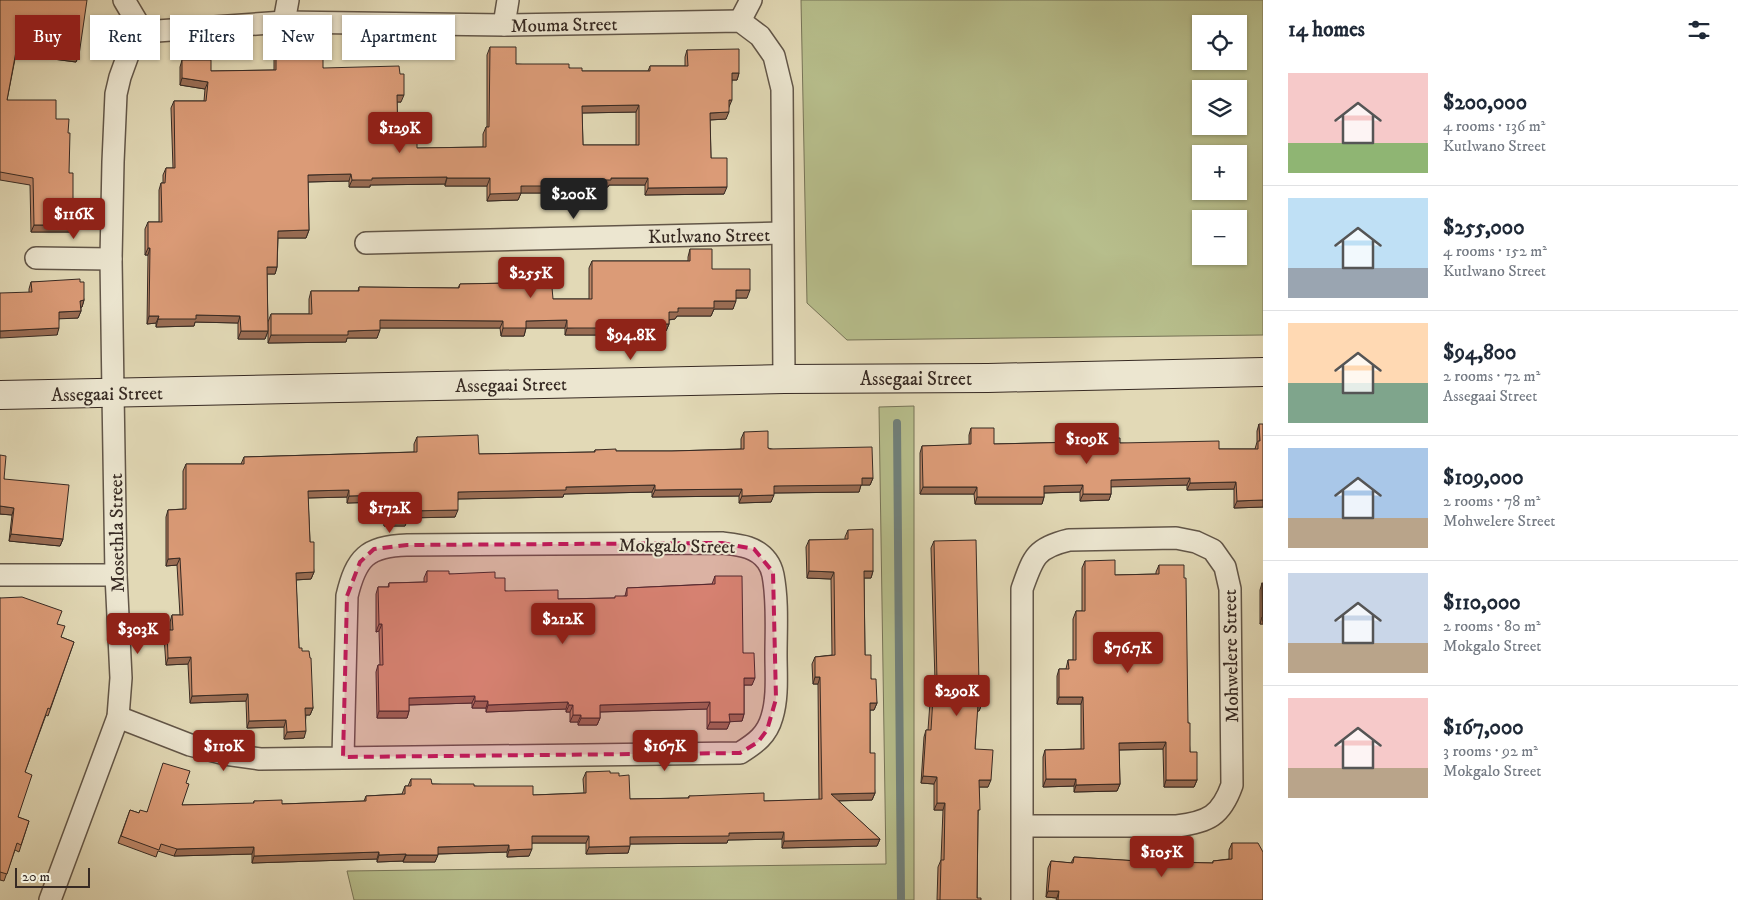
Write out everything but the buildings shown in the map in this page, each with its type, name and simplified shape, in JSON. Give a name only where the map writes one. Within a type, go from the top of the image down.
[{"type":"street","points":[[124,0],[133,15]]},
{"type":"street","points":[[285,15],[288,0]]},
{"type":"street","points":[[504,25],[508,0]]},
{"type":"street","points":[[751,0],[740,21],[760,36],[774,56],[782,89],[784,379]]},
{"type":"street","name":"Mouma Street","points":[[332,23],[504,25],[740,21]]},
{"type":"street","name":"Mouma Street","points":[[160,31],[263,23]]},
{"type":"street","points":[[113,393],[111,259],[116,94],[126,60]]},
{"type":"street","name":"Kutlwano Street","points":[[366,243],[782,233]]},
{"type":"street","points":[[36,258],[111,259]]},
{"type":"street","name":"Assegaai Street","points":[[0,395],[222,389],[784,379],[998,378],[1263,372]]},
{"type":"street","name":"Mosethla Street","points":[[50,900],[118,717],[121,678],[116,575],[113,393]]},
{"type":"street","name":"Mohwelere Street","points":[[1022,900],[1024,826],[1022,589],[1030,565],[1038,554],[1052,544],[1069,540],[1176,538],[1196,542],[1213,550],[1225,567],[1230,588],[1232,785],[1227,801],[1213,816],[1199,823],[1177,826],[1024,826]]},
{"type":"street","name":"Mokgalo Street","points":[[118,717],[190,745],[225,754],[260,759],[740,753],[758,742],[767,730],[773,716],[776,699],[776,595],[773,572],[766,560],[754,549],[722,543],[390,545],[374,549],[360,562],[352,578],[347,596],[343,757]]},
{"type":"street","points":[[0,575],[116,575]]},
{"type":"highlighted area","points":[[722,543],[754,549],[773,572],[776,699],[767,730],[758,742],[740,753],[343,757],[347,596],[360,562],[374,549],[407,545]]},
{"type":"green space","points":[[801,0],[1263,0],[1263,335],[847,340],[807,303]]},
{"type":"green space","points":[[914,406],[914,900],[354,900],[347,871],[886,864],[879,407]]},
{"type":"waterway","points":[[897,423],[901,900]]}]
